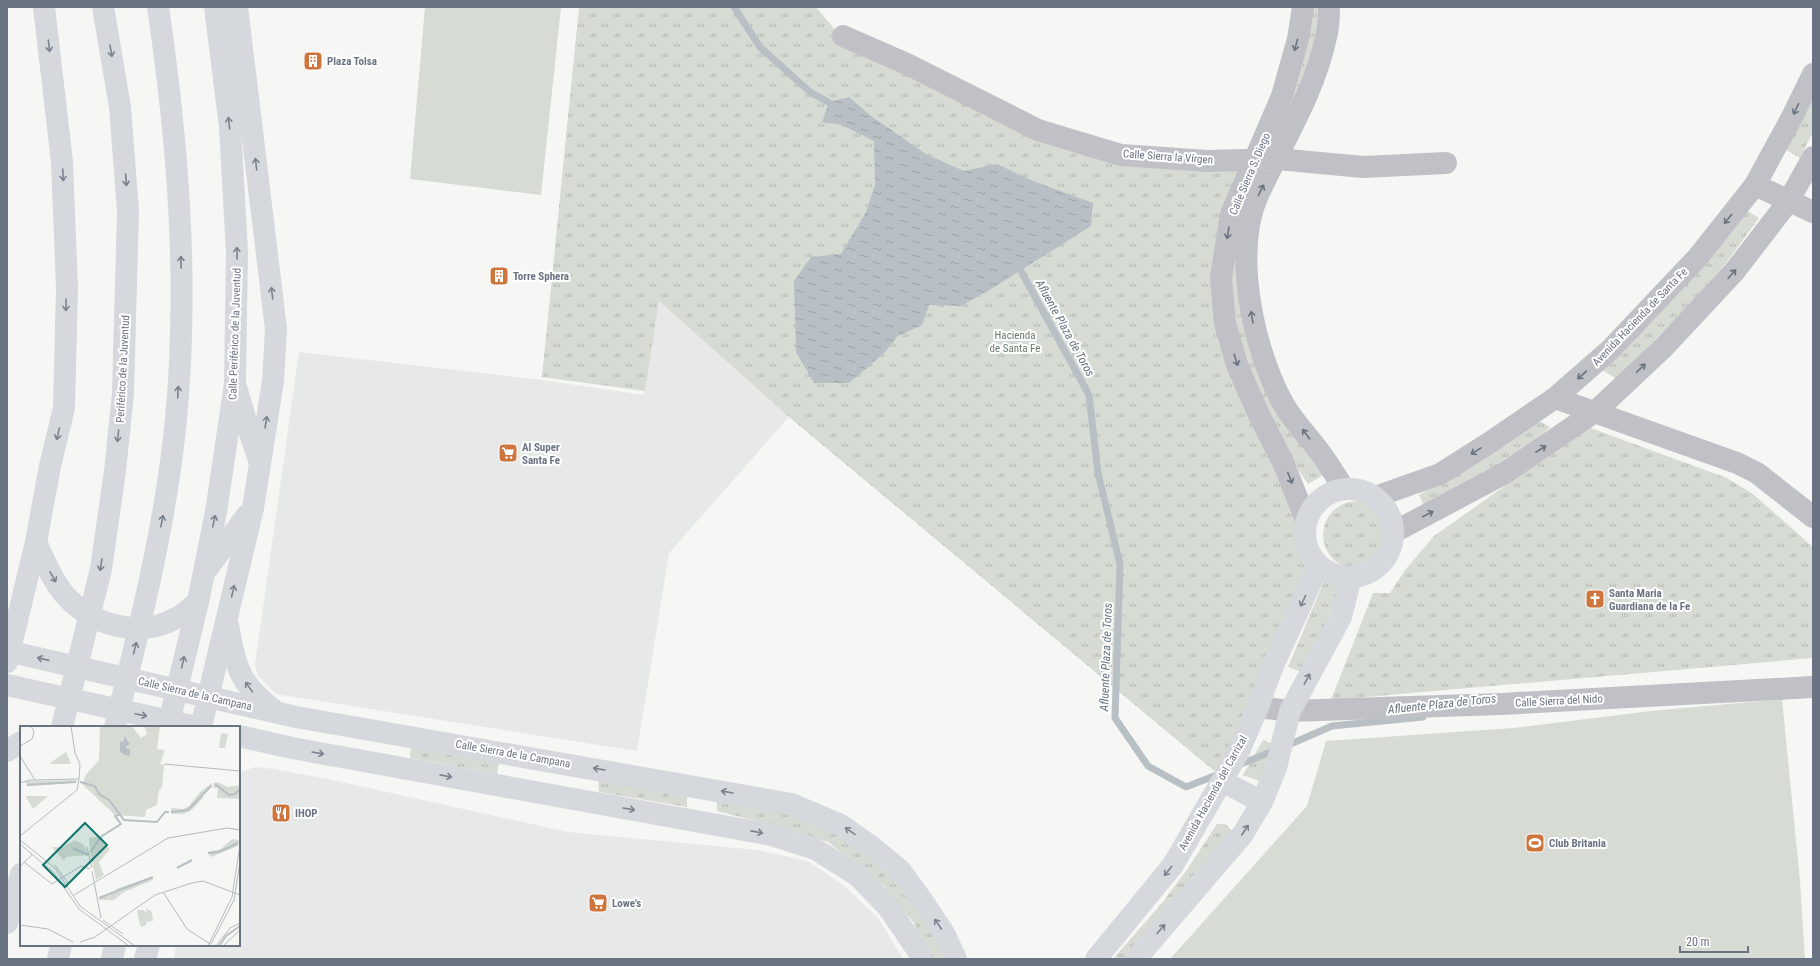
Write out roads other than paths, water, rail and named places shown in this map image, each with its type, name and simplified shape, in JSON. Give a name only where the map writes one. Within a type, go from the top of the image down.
[{"type":"main road","points":[[8,655],[36,542],[50,466],[64,408],[66,296],[62,162],[44,7]]},
{"type":"main road","name":"Calle Periférico de la Juventud","points":[[168,724],[198,602],[216,512],[235,384],[237,244],[230,127],[216,7]]},
{"type":"main road","points":[[115,726],[148,592],[163,513],[176,418],[181,325],[180,207],[163,38],[158,8]]},
{"type":"main road","points":[[201,726],[253,508],[273,381],[276,329],[238,8]]},
{"type":"main road","name":"Periférico de la Juventud","points":[[62,726],[101,569],[115,471],[123,393],[128,211],[120,107],[104,10]]},
{"type":"main road","points":[[235,384],[260,461]]},
{"type":"main road","points":[[1344,489],[1360,490],[1375,497],[1388,513],[1394,532],[1390,549],[1382,563],[1368,574],[1351,577],[1328,572],[1312,557],[1305,538],[1306,520],[1312,509],[1321,499],[1332,492],[1344,489]]},
{"type":"main road","points":[[203,574],[253,508]]},
{"type":"main road","points":[[36,542],[64,594],[82,612],[104,623],[129,628],[154,626],[178,617],[198,602]]},
{"type":"main road","name":"Avenida Hacienda del Carrizal","points":[[1096,959],[1173,865],[1238,753],[1258,707],[1271,670],[1319,565]]},
{"type":"main road","points":[[1136,959],[1243,834],[1262,802],[1276,768],[1290,712],[1341,617],[1351,577]]},
{"type":"main road","points":[[7,606],[24,591]]},
{"type":"main road","points":[[227,617],[234,659],[240,674],[256,697],[278,713]]},
{"type":"main road","name":"Calle Sierra de la Campana","points":[[8,655],[177,690],[278,713],[791,804],[841,825],[872,847],[900,870],[944,933],[956,959]]},
{"type":"main road","points":[[7,685],[168,724],[187,726]]},
{"type":"main road","points":[[386,764],[390,733]]},
{"type":"main road","points":[[240,736],[292,748],[772,835],[815,849],[858,876],[888,907],[918,952],[921,959]]},
{"type":"main road","points":[[7,751],[20,743]]},
{"type":"main road","points":[[240,754],[256,749],[292,748]]},
{"type":"main road","points":[[1222,781],[1262,802]]},
{"type":"main road","points":[[700,821],[703,788]]},
{"type":"main road","points":[[7,923],[20,878]]},
{"type":"main road","points":[[58,959],[61,946]]},
{"type":"main road","points":[[112,959],[115,946]]},
{"type":"main road","points":[[145,959],[149,946]]},
{"type":"street","name":"Calle Sierra S. Diego","points":[[1303,7],[1298,39],[1282,96],[1231,214],[1221,278],[1224,323],[1237,365],[1283,462],[1306,520]]},
{"type":"street","name":"Calle Sierra S. Diego","points":[[1330,7],[1327,36],[1315,76],[1277,159],[1258,196],[1248,226],[1246,253],[1252,319],[1264,361],[1285,406],[1321,453],[1344,489]]},
{"type":"street","name":"Calle Sierra la Vírgen","points":[[843,36],[907,64],[1038,130],[1122,155],[1207,161],[1254,161],[1277,159],[1363,167],[1446,163]]},
{"type":"street","name":"Avenida Hacienda de Santa Fe","points":[[1375,497],[1440,474],[1489,443],[1555,398],[1622,338],[1698,257],[1755,185],[1791,119],[1813,74]]},
{"type":"street","points":[[1394,532],[1505,473],[1596,411],[1663,348],[1734,272],[1788,202],[1813,157]]},
{"type":"street","points":[[1755,185],[1788,202],[1813,212]]},
{"type":"street","points":[[1555,398],[1596,411],[1737,463],[1757,473],[1780,489],[1813,517]]},
{"type":"street","name":"Calle Sierra del Nido","points":[[1258,707],[1290,712],[1501,704],[1813,687]]},
{"type":"water","points":[[849,97],[871,116],[926,154],[964,171],[997,164],[1033,181],[1093,203],[1091,226],[988,291],[961,306],[929,305],[922,325],[898,336],[883,354],[849,383],[814,383],[796,352],[794,281],[811,257],[841,254],[866,212],[875,185],[874,141],[842,125],[822,122],[829,102]]},
{"type":"waterway","name":"Afluente Plaza de Toros","points":[[734,7],[760,47],[810,92],[837,107]]},
{"type":"waterway","name":"Afluente Plaza de Toros","points":[[1017,264],[1089,395],[1098,473],[1120,564],[1115,718],[1148,766],[1186,787],[1219,774]]},
{"type":"waterway","name":"Afluente Plaza de Toros","points":[[1286,746],[1332,726],[1423,717]]},
{"type":"waterway","name":"Afluente Plaza de Toros","points":[[1236,766],[1276,750]]},
{"type":"place","name":"Plaza Tolsa","points":[[313,61]]},
{"type":"place","name":"Torre Sphera","points":[[499,276]]},
{"type":"place","name":"Al Super Santa Fe","points":[[508,453]]},
{"type":"place","name":"Santa Maria Guardiana de la Fe","points":[[1595,599]]},
{"type":"place","name":"IHOP","points":[[281,813]]},
{"type":"place","name":"Club Britania","points":[[1535,843]]},
{"type":"place","name":"Lowe's","points":[[598,903]]},
{"type":"park label","name":"Hacienda de Santa Fe","points":[[1015,341]]}]
